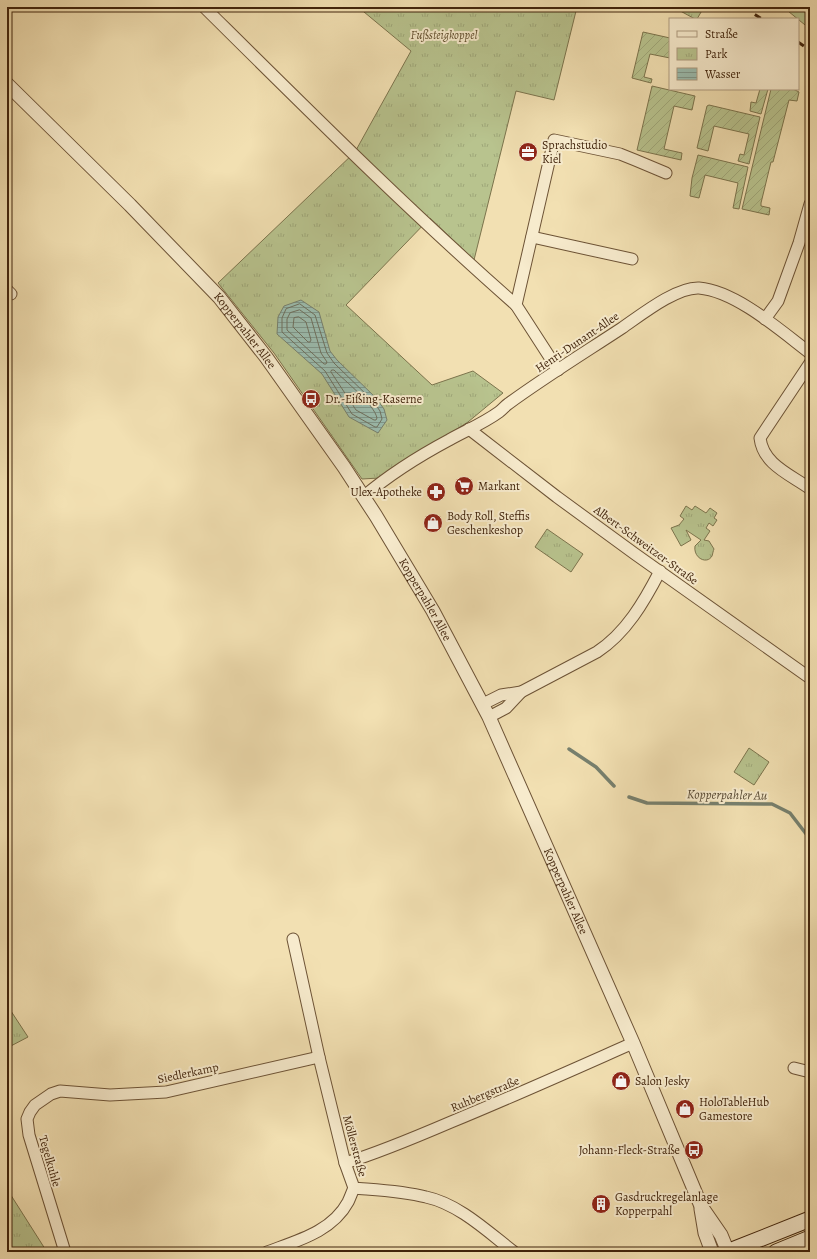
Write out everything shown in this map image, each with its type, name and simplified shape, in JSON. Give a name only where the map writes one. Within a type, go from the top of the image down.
[{"type":"main road","points":[[728,1252],[810,1220]]},
{"type":"main road","points":[[776,1252],[810,1238]]},
{"type":"street","points":[[204,7],[363,163],[475,269],[516,305],[558,370]]},
{"type":"street","name":"Kopperpahler Allee","points":[[7,84],[130,205],[219,298],[266,357],[364,497],[433,611],[483,704],[633,1043],[701,1206],[721,1235],[728,1252]]},
{"type":"street","points":[[516,305],[554,140],[620,154],[666,173]]},
{"type":"street","points":[[766,319],[778,301],[799,243],[810,204]]},
{"type":"street","points":[[532,238],[632,259]]},
{"type":"street","name":"Henri-Dunant-Allee","points":[[364,497],[379,484],[435,447],[500,412],[506,405],[558,370],[663,301],[682,291],[698,288],[717,292],[732,298],[766,319],[810,353]]},
{"type":"street","points":[[809,488],[769,460],[761,447],[760,438],[810,363]]},
{"type":"street","name":"Albert-Schweitzer-Straße","points":[[469,429],[557,497],[810,678]]},
{"type":"street","points":[[489,717],[506,708],[521,692],[597,652],[617,637],[650,592],[660,572]]},
{"type":"street","points":[[483,704],[501,695],[521,692]]},
{"type":"street","name":"Möllerstraße","points":[[293,939],[319,1057],[345,1163],[354,1188],[408,1193],[428,1197],[454,1208],[480,1225],[514,1252]]},
{"type":"street","name":"Ruhbergstraße","points":[[345,1163],[363,1158],[522,1093],[633,1043]]},
{"type":"street","name":"Siedlerkamp","points":[[60,1091],[110,1095],[166,1092],[319,1057]]},
{"type":"street","points":[[794,1068],[810,1072]]},
{"type":"street","name":"Tegelkuhle","points":[[60,1091],[51,1094],[35,1105],[27,1119],[33,1152],[65,1252]]},
{"type":"street","points":[[267,1252],[321,1230],[335,1219],[347,1203],[354,1188]]},
{"type":"street","name":"Kopperpahler Allee","points":[[701,1206],[705,1233],[712,1252]]},
{"type":"green space","name":"Fußsteigkoppel","points":[[358,7],[577,7],[554,100],[516,91],[474,260],[430,218],[346,305],[432,385],[473,371],[503,393],[468,422],[379,478],[362,479],[274,353],[218,283],[355,152],[411,51]]},
{"type":"green space","points":[[673,7],[704,7],[698,18],[693,18]]},
{"type":"green space","points":[[783,7],[810,7],[810,29],[799,20],[799,18],[796,18]]},
{"type":"green space","points":[[643,32],[669,38],[669,58],[650,54],[644,77],[652,79],[651,83],[632,78]]},
{"type":"green space","points":[[652,86],[695,96],[692,110],[674,106],[664,149],[682,153],[681,160],[637,150]]},
{"type":"green space","points":[[760,90],[768,90],[761,114],[750,111],[751,102],[756,103]]},
{"type":"green space","points":[[771,90],[795,90],[799,92],[797,101],[789,100],[761,203],[761,206],[770,208],[769,215],[742,209]]},
{"type":"green space","points":[[709,105],[760,117],[749,164],[738,161],[740,154],[744,155],[749,134],[714,126],[708,151],[697,148],[707,106]]},
{"type":"green space","points":[[698,155],[748,167],[739,209],[733,208],[738,183],[705,175],[699,198],[690,196],[692,178]]},
{"type":"green space","points":[[686,506],[692,510],[695,506],[706,513],[710,508],[717,513],[714,518],[717,520],[713,526],[709,523],[706,528],[710,531],[704,540],[709,541],[714,549],[710,559],[701,559],[696,554],[695,546],[701,540],[686,530],[691,540],[681,546],[671,528],[679,525],[684,519],[680,516]]},
{"type":"green space","points":[[547,529],[583,554],[571,572],[535,547]]},
{"type":"green space","points":[[749,748],[769,762],[754,785],[734,772]]},
{"type":"green space","points":[[7,1005],[28,1037],[7,1048]]},
{"type":"green space","points":[[7,1189],[47,1252],[7,1252]]},
{"type":"water","points":[[301,300],[319,312],[330,351],[337,360],[376,398],[384,409],[387,420],[378,433],[349,417],[322,374],[277,334],[278,317],[284,306]]},
{"type":"waterway","name":"Kopperpahler Au","points":[[569,749],[596,767],[614,786]]},
{"type":"waterway","name":"Kopperpahler Au","points":[[629,797],[647,803],[772,804],[790,813],[810,839]]},
{"type":"railway","points":[[743,7],[760,18]]},
{"type":"railway","points":[[799,43],[810,50]]},
{"type":"place","name":"Sprachstudio Kiel","points":[[528,152]]},
{"type":"place","name":"Dr.-Eißing-Kaserne","points":[[311,399]]},
{"type":"place","name":"Markant","points":[[464,486]]},
{"type":"place","name":"Ulex-Apotheke","points":[[436,492]]},
{"type":"place","name":"Body Roll, Steffis Geschenkeshop","points":[[433,523]]},
{"type":"place","name":"Salon Jesky","points":[[621,1081]]},
{"type":"place","name":"HoloTableHub Gamestore","points":[[685,1109]]},
{"type":"place","name":"Johann-Fleck-Straße","points":[[694,1150]]},
{"type":"place","name":"Gasdruckregelanlage Kopperpahl","points":[[601,1204]]}]
